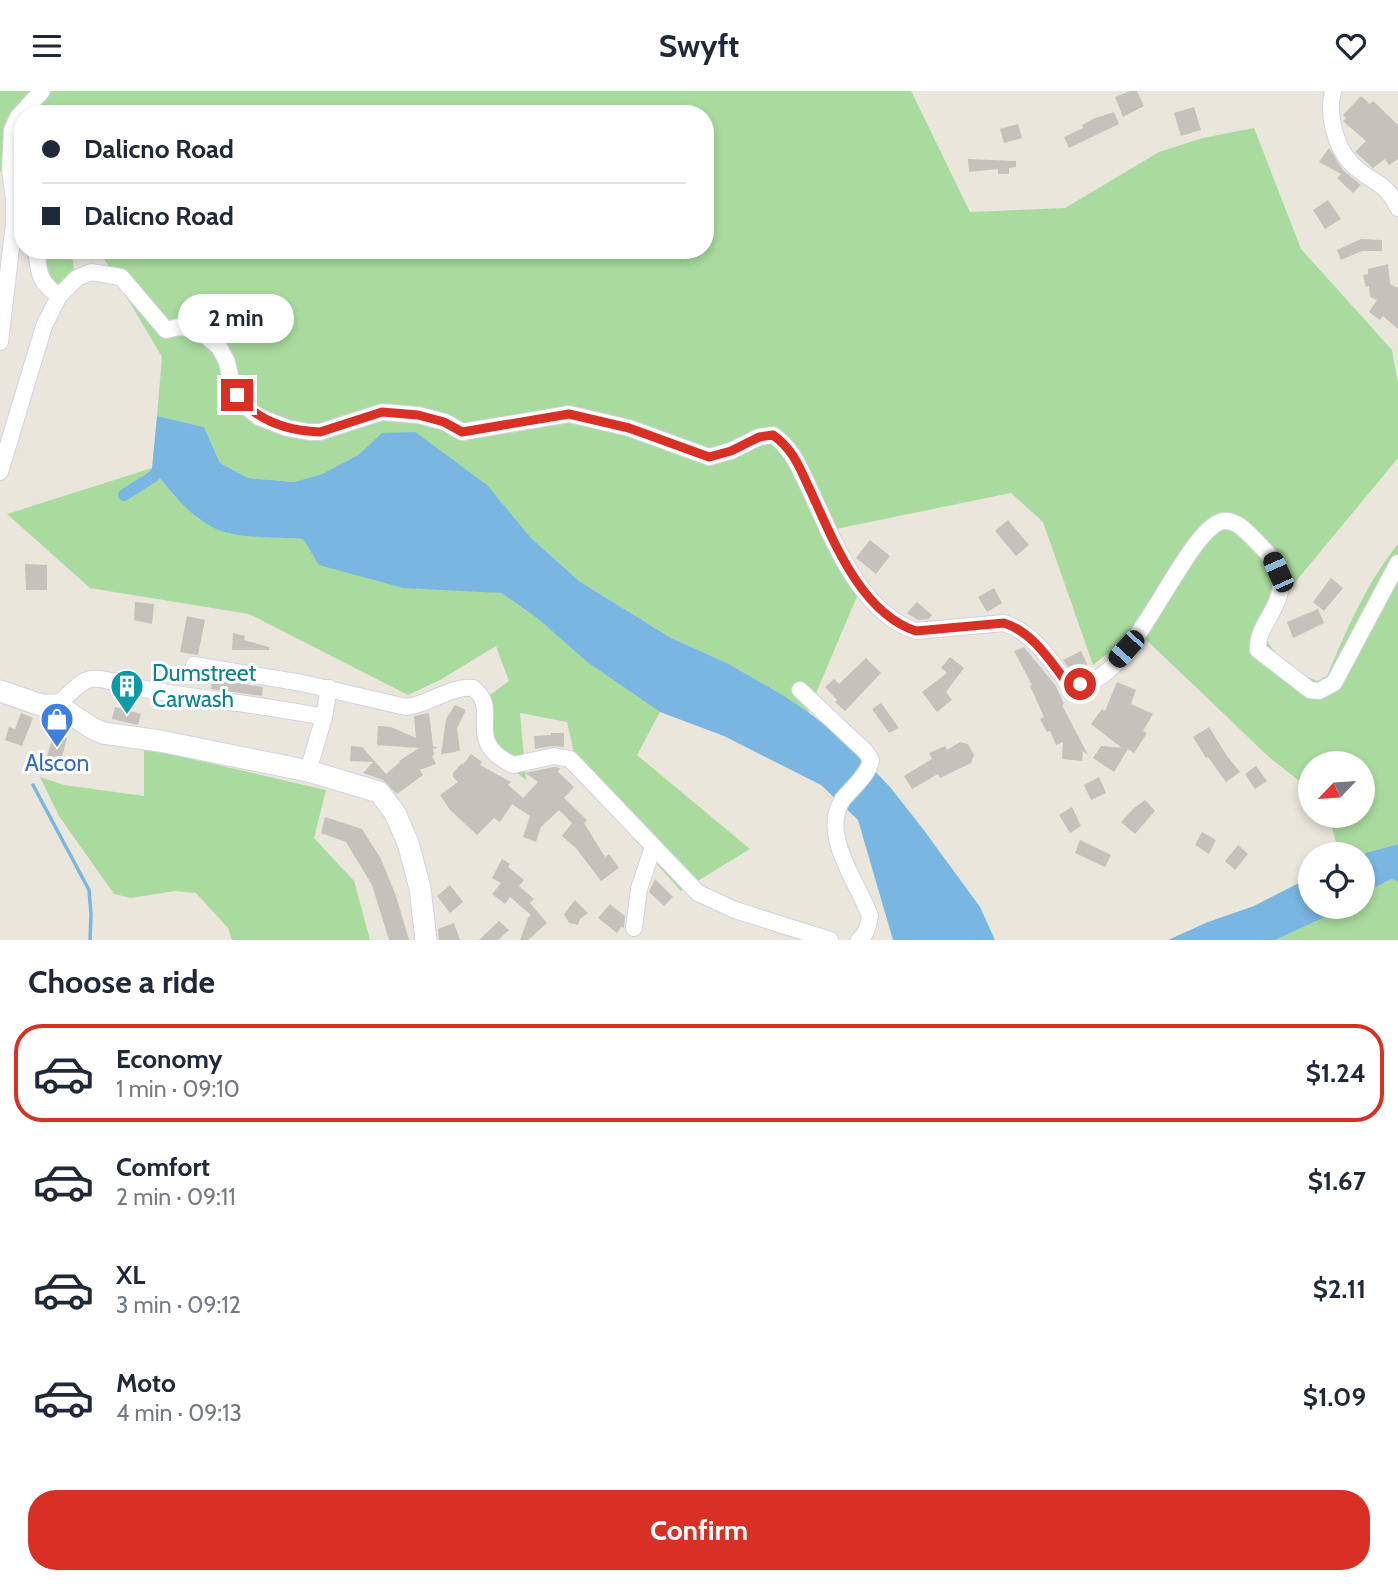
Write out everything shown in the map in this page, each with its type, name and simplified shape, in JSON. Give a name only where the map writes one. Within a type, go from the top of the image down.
[{"type":"main road","points":[[0,691],[41,705],[57,705],[103,733],[160,741],[309,771],[379,792],[386,799],[408,843],[420,888],[426,940]]},
{"type":"street","points":[[29,105],[42,91]]},
{"type":"street","points":[[1333,91],[1329,115],[1348,159],[1383,185],[1392,194],[1398,208]]},
{"type":"street","points":[[0,342],[14,223],[10,144],[14,126]]},
{"type":"street","points":[[11,175],[14,180]]},
{"type":"street","points":[[38,259],[41,280],[59,296]]},
{"type":"street","points":[[0,472],[44,326],[59,296],[77,278],[91,272],[121,278],[166,330],[179,327],[194,329],[219,347],[227,362],[234,388],[245,406],[259,417],[287,428],[320,432],[382,412],[418,415],[444,422],[462,432],[569,414],[629,428],[709,457],[731,451],[759,437],[773,435],[787,445],[839,553],[863,589],[885,614],[916,631],[1004,623],[1014,626],[1027,634],[1068,684],[1073,686],[1100,678],[1113,665],[1139,634],[1203,534],[1222,521],[1230,521],[1242,527],[1272,557],[1278,572],[1281,591],[1259,637],[1259,654],[1310,690],[1319,691],[1334,683],[1398,563]]},
{"type":"street","points":[[194,665],[329,688],[406,707],[457,689],[472,688],[483,698],[483,736],[493,753],[513,765],[554,756],[570,759],[698,893],[714,902],[830,940]]},
{"type":"street","points":[[57,705],[81,684],[89,679],[97,679],[136,688],[324,717]]},
{"type":"street","points":[[309,771],[329,688]]},
{"type":"street","points":[[800,690],[866,752],[871,760],[869,767],[841,802],[835,817],[835,832],[870,916],[868,927],[859,940]]},
{"type":"street","points":[[634,928],[639,889],[653,847]]},
{"type":"green space","points":[[0,91],[911,91],[970,212],[1065,208],[1159,152],[1203,138],[1254,128],[1301,249],[1392,350],[1398,384],[1398,458],[1282,598],[1267,640],[1282,661],[1294,670],[1317,681],[1327,676],[1367,591],[1398,544],[1398,844],[1375,850],[1375,842],[1336,842],[1332,828],[1376,828],[1376,751],[1298,751],[1298,780],[1270,758],[1137,631],[1093,665],[1043,522],[1011,493],[821,532],[858,594],[808,712],[727,663],[671,638],[579,581],[530,537],[382,433],[358,455],[322,474],[294,482],[248,478],[220,463],[204,427],[157,416],[162,357],[104,259],[714,259],[714,105],[14,105],[14,178],[0,171]]},
{"type":"green space","points":[[43,259],[73,260],[74,274],[59,284],[49,283]]},
{"type":"green space","points":[[152,468],[173,495],[200,520],[230,534],[303,539],[467,590],[501,593],[537,618],[587,662],[660,712],[637,755],[750,849],[681,891],[580,779],[567,722],[520,713],[526,780],[486,748],[486,698],[509,681],[496,646],[440,680],[408,695],[249,614],[90,588],[7,514]]},
{"type":"green space","points":[[144,748],[326,790],[314,838],[354,881],[370,940],[232,940],[228,928],[196,893],[175,891],[131,898],[114,894],[59,816],[40,777],[64,785],[144,796]]},
{"type":"green space","points":[[1392,879],[1398,882],[1398,940],[1275,940],[1321,919],[1375,919],[1375,887]]},
{"type":"water","points":[[157,416],[204,427],[220,463],[248,478],[294,482],[322,474],[358,455],[382,433],[415,432],[487,485],[530,537],[579,581],[671,638],[727,663],[784,696],[849,744],[890,787],[923,829],[980,907],[995,940],[893,940],[858,820],[821,785],[724,736],[660,712],[587,662],[537,618],[501,593],[403,588],[319,565],[303,539],[232,534],[208,524],[186,508],[152,468]]},
{"type":"water","points":[[1398,844],[1398,882],[1392,879],[1375,887],[1375,850]]},
{"type":"water","points":[[1298,884],[1298,919],[1321,919],[1275,940],[1168,940],[1208,922],[1254,906]]},
{"type":"building","points":[[1137,91],[1144,106],[1123,117],[1115,97]]},
{"type":"building","points":[[1361,96],[1370,104],[1373,101],[1398,125],[1398,159],[1389,165],[1385,159],[1373,168],[1355,152],[1366,141],[1343,121],[1346,118],[1343,115]]},
{"type":"building","points":[[1194,107],[1201,130],[1181,136],[1174,113]]},
{"type":"building","points":[[1114,112],[1119,124],[1069,148],[1064,137],[1083,128],[1082,125],[1095,118]]},
{"type":"building","points":[[1018,124],[1022,138],[1004,143],[1000,129]]},
{"type":"building","points":[[1329,148],[1343,170],[1361,185],[1353,193],[1337,178],[1341,174],[1319,162]]},
{"type":"building","points":[[968,159],[1016,161],[1016,167],[1009,168],[1009,174],[998,174],[998,169],[969,172]]},
{"type":"building","points":[[1328,200],[1341,219],[1325,229],[1313,210]]},
{"type":"building","points":[[1361,239],[1382,240],[1382,251],[1362,251],[1341,260],[1337,250]]},
{"type":"building","points":[[1388,264],[1390,284],[1398,288],[1398,329],[1383,316],[1380,320],[1369,312],[1377,300],[1370,297],[1369,286],[1366,287],[1363,275],[1368,274],[1368,269]]},
{"type":"building","points":[[1008,520],[1029,545],[1016,556],[995,531]]},
{"type":"building","points":[[870,540],[890,556],[876,574],[856,558]]},
{"type":"building","points":[[25,564],[47,565],[47,590],[26,590]]},
{"type":"building","points":[[1331,578],[1343,588],[1324,611],[1313,602]]},
{"type":"building","points":[[994,588],[1002,603],[987,612],[978,597]]},
{"type":"building","points":[[135,602],[154,604],[152,624],[134,620]]},
{"type":"building","points":[[917,602],[932,615],[929,619],[918,620],[907,613]]},
{"type":"building","points":[[1318,609],[1324,623],[1293,638],[1287,622]]},
{"type":"building","points":[[187,616],[205,620],[198,655],[180,652]]},
{"type":"building","points":[[233,633],[245,636],[244,640],[269,647],[269,650],[232,650]]},
{"type":"building","points":[[1024,647],[1056,686],[1064,704],[1062,705],[1088,755],[1083,751],[1082,761],[1062,759],[1063,742],[1056,745],[1050,731],[1047,732],[1040,719],[1044,717],[1030,686],[1032,685],[1014,651]]},
{"type":"building","points":[[1081,651],[1090,670],[1074,675],[1063,660]]},
{"type":"building","points":[[950,657],[964,668],[946,692],[952,700],[937,712],[922,692],[947,673],[941,668]]},
{"type":"building","points":[[866,658],[881,673],[845,711],[825,687],[834,679],[839,684]]},
{"type":"building","points":[[212,679],[263,687],[262,696],[211,689]]},
{"type":"building","points":[[1117,682],[1136,690],[1131,704],[1153,714],[1143,731],[1147,733],[1134,753],[1128,749],[1114,772],[1093,758],[1101,746],[1122,748],[1091,724],[1102,709],[1105,711]]},
{"type":"building","points":[[881,703],[899,728],[889,733],[872,709]]},
{"type":"building","points":[[455,705],[466,710],[457,728],[460,751],[441,754],[446,719]]},
{"type":"building","name":"Dumstreet Carwash","points":[[115,707],[141,714],[138,725],[112,719]]},
{"type":"building","points":[[21,713],[33,718],[22,746],[5,740],[9,727],[15,729]]},
{"type":"building","points":[[429,713],[433,746],[438,748],[433,749],[432,756],[436,764],[420,770],[423,775],[397,794],[383,780],[363,773],[373,762],[350,761],[351,746],[362,747],[386,774],[399,761],[419,748],[377,745],[378,726],[391,727],[416,738],[414,716]]},
{"type":"building","points":[[1209,727],[1240,772],[1226,782],[1193,737]]},
{"type":"building","points":[[564,733],[564,747],[535,749],[534,736]]},
{"type":"building","name":"Alscon","points":[[54,734],[67,738],[60,764],[46,759]]},
{"type":"building","points":[[960,742],[968,744],[974,755],[971,763],[940,778],[938,774],[912,789],[904,776],[932,759],[929,753],[945,746],[947,750]]},
{"type":"building","points":[[471,754],[482,762],[480,765],[511,782],[508,785],[523,798],[538,782],[525,773],[560,768],[558,772],[574,787],[564,798],[587,820],[584,823],[605,857],[609,854],[619,868],[601,881],[576,848],[562,836],[572,823],[559,810],[541,827],[536,842],[523,837],[530,816],[512,804],[500,822],[494,818],[477,835],[450,810],[440,795],[458,782],[453,773]]},
{"type":"building","points":[[1256,766],[1267,781],[1255,789],[1245,774]]},
{"type":"building","points":[[1099,777],[1106,793],[1091,800],[1084,785]]},
{"type":"building","points":[[1145,800],[1155,811],[1135,834],[1121,822]]},
{"type":"building","points":[[1072,807],[1081,826],[1070,833],[1059,815]]},
{"type":"building","points":[[325,817],[362,829],[381,859],[409,940],[389,940],[372,885],[346,842],[321,833]]},
{"type":"building","points":[[1202,832],[1216,840],[1209,854],[1195,845]]},
{"type":"building","points":[[1080,840],[1111,855],[1105,867],[1075,853]]},
{"type":"building","points":[[1238,845],[1248,854],[1235,870],[1225,861]]},
{"type":"building","points":[[502,859],[524,880],[519,886],[534,899],[530,903],[547,923],[528,940],[520,940],[531,915],[510,897],[505,904],[492,894],[501,883],[492,878]]},
{"type":"building","points":[[655,879],[673,897],[664,906],[649,892]]},
{"type":"building","points":[[450,885],[463,902],[450,913],[437,896]]},
{"type":"building","points":[[575,900],[588,913],[580,919],[578,925],[569,923],[564,914]]},
{"type":"building","points":[[610,904],[625,916],[624,928],[621,927],[617,933],[598,918]]},
{"type":"building","points":[[499,921],[509,930],[498,940],[479,940]]},
{"type":"building","points":[[454,923],[460,940],[439,940],[438,929]]},
{"type":"waterway","points":[[124,495],[154,476],[166,459]]},
{"type":"waterway","points":[[33,785],[89,890],[90,940]]},
{"type":"place","name":"Dumstreet Carwash","points":[[127,716]]},
{"type":"place","name":"Alscon","points":[[57,749]]},
{"type":"route","points":[[237,395],[245,406],[259,417],[287,428],[309,432],[320,432],[382,412],[418,415],[444,422],[462,432],[569,414],[629,428],[709,457],[731,451],[759,437],[773,435],[787,445],[839,553],[863,589],[885,614],[916,631],[1004,623],[1014,626],[1027,634],[1068,684],[1080,684]]}]
